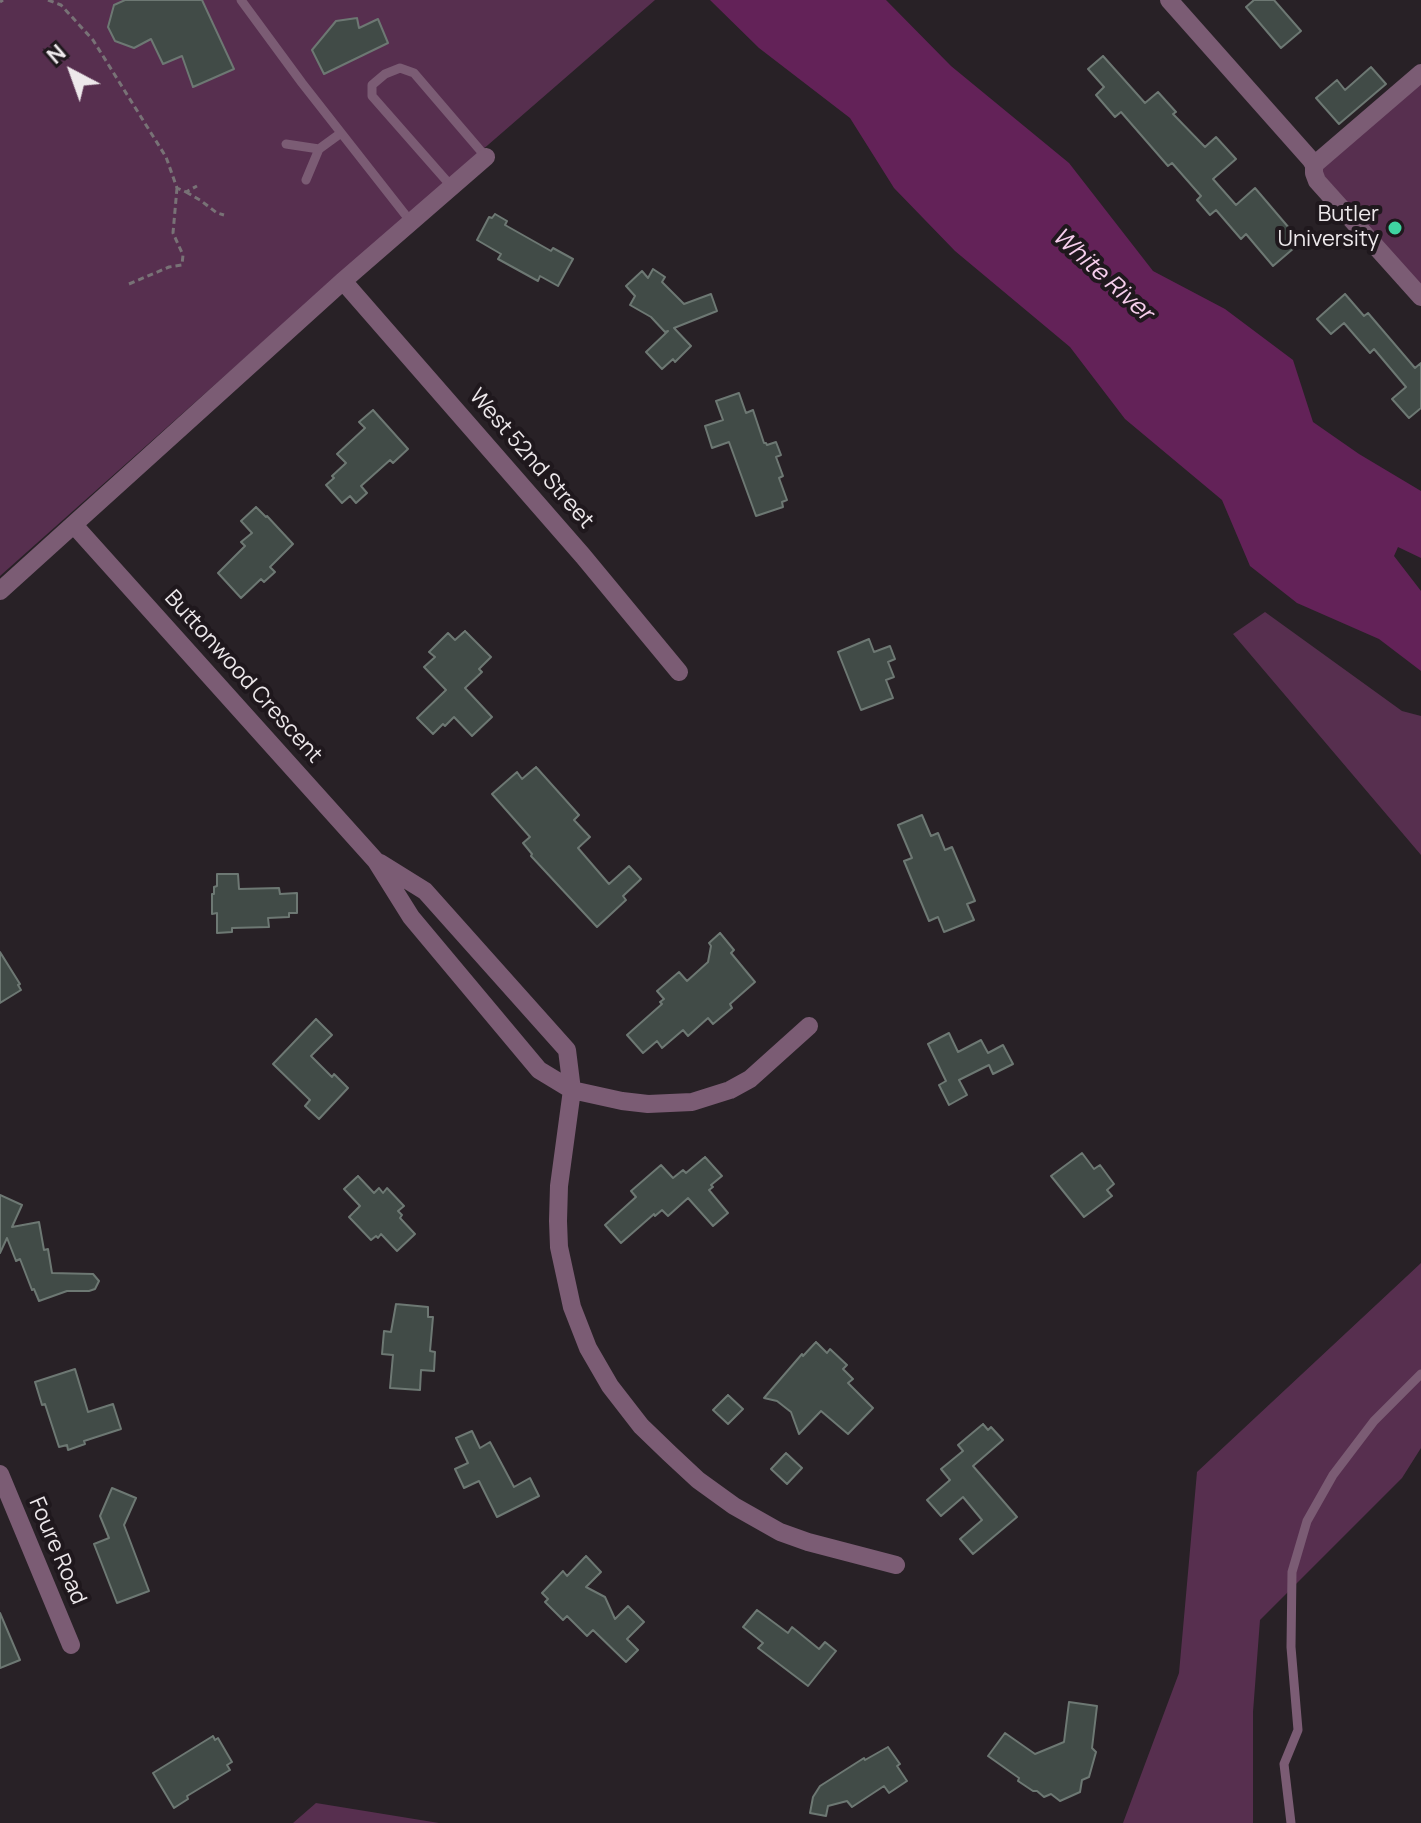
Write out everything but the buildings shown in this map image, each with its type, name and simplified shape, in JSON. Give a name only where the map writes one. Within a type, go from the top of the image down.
[{"type":"street","points":[[1169,0],[1314,165],[1317,181],[1421,297]]},
{"type":"street","points":[[1314,165],[1421,73]]},
{"type":"street","points":[[0,591],[343,281],[486,157]]},
{"type":"street","name":"West 52nd Street","points":[[343,281],[583,556],[679,672]]},
{"type":"street","name":"Buttonwood Crescent","points":[[74,525],[376,861]]},
{"type":"street","points":[[376,861],[411,917],[539,1070],[572,1090],[648,1104],[701,1100],[750,1079],[809,1026]]},
{"type":"street","points":[[376,861],[425,891],[567,1050],[572,1090],[559,1186],[559,1247],[575,1315],[588,1348],[610,1386],[641,1426],[698,1480],[734,1506],[794,1537],[896,1565]]},
{"type":"street","name":"Foure Road","points":[[0,1474],[71,1645]]},
{"type":"lane","points":[[241,0],[411,222]]},
{"type":"lane","points":[[452,187],[372,96],[372,85],[385,74],[400,68],[414,73],[486,157]]},
{"type":"lane","points":[[306,180],[319,149],[341,133]]},
{"type":"lane","points":[[286,144],[319,149]]},
{"type":"lane","points":[[1291,1823],[1284,1764],[1298,1730],[1291,1647],[1292,1572],[1307,1521],[1333,1475],[1374,1421],[1421,1374]]},
{"type":"path","points":[[48,0],[60,3],[93,40],[166,157],[177,188],[173,233],[183,255],[182,265],[169,267],[129,284]]},
{"type":"path","points":[[186,192],[197,186]]},
{"type":"path","points":[[177,188],[224,215]]},
{"type":"shaded area","points":[[0,0],[655,0],[329,283],[0,576]]},
{"type":"shaded area","name":"Butler University","points":[[1421,80],[1421,287],[1317,168]]},
{"type":"shaded area","points":[[1265,612],[1402,711],[1421,716],[1421,855],[1233,634]]},
{"type":"shaded area","points":[[1421,1263],[1421,1448],[1402,1478],[1260,1620],[1253,1712],[1253,1823],[1123,1823],[1179,1673],[1197,1472]]},
{"type":"shaded area","points":[[316,1803],[439,1823],[293,1823]]},
{"type":"water","name":"White River","points":[[710,0],[886,0],[951,66],[1069,163],[1153,271],[1225,309],[1293,360],[1313,422],[1421,491],[1421,558],[1398,547],[1394,556],[1421,591],[1421,671],[1379,639],[1297,603],[1250,566],[1222,500],[1125,419],[1070,347],[955,251],[894,188],[850,118],[759,48]]},
{"type":"place","name":"Butler University","points":[[1395,228]]}]
